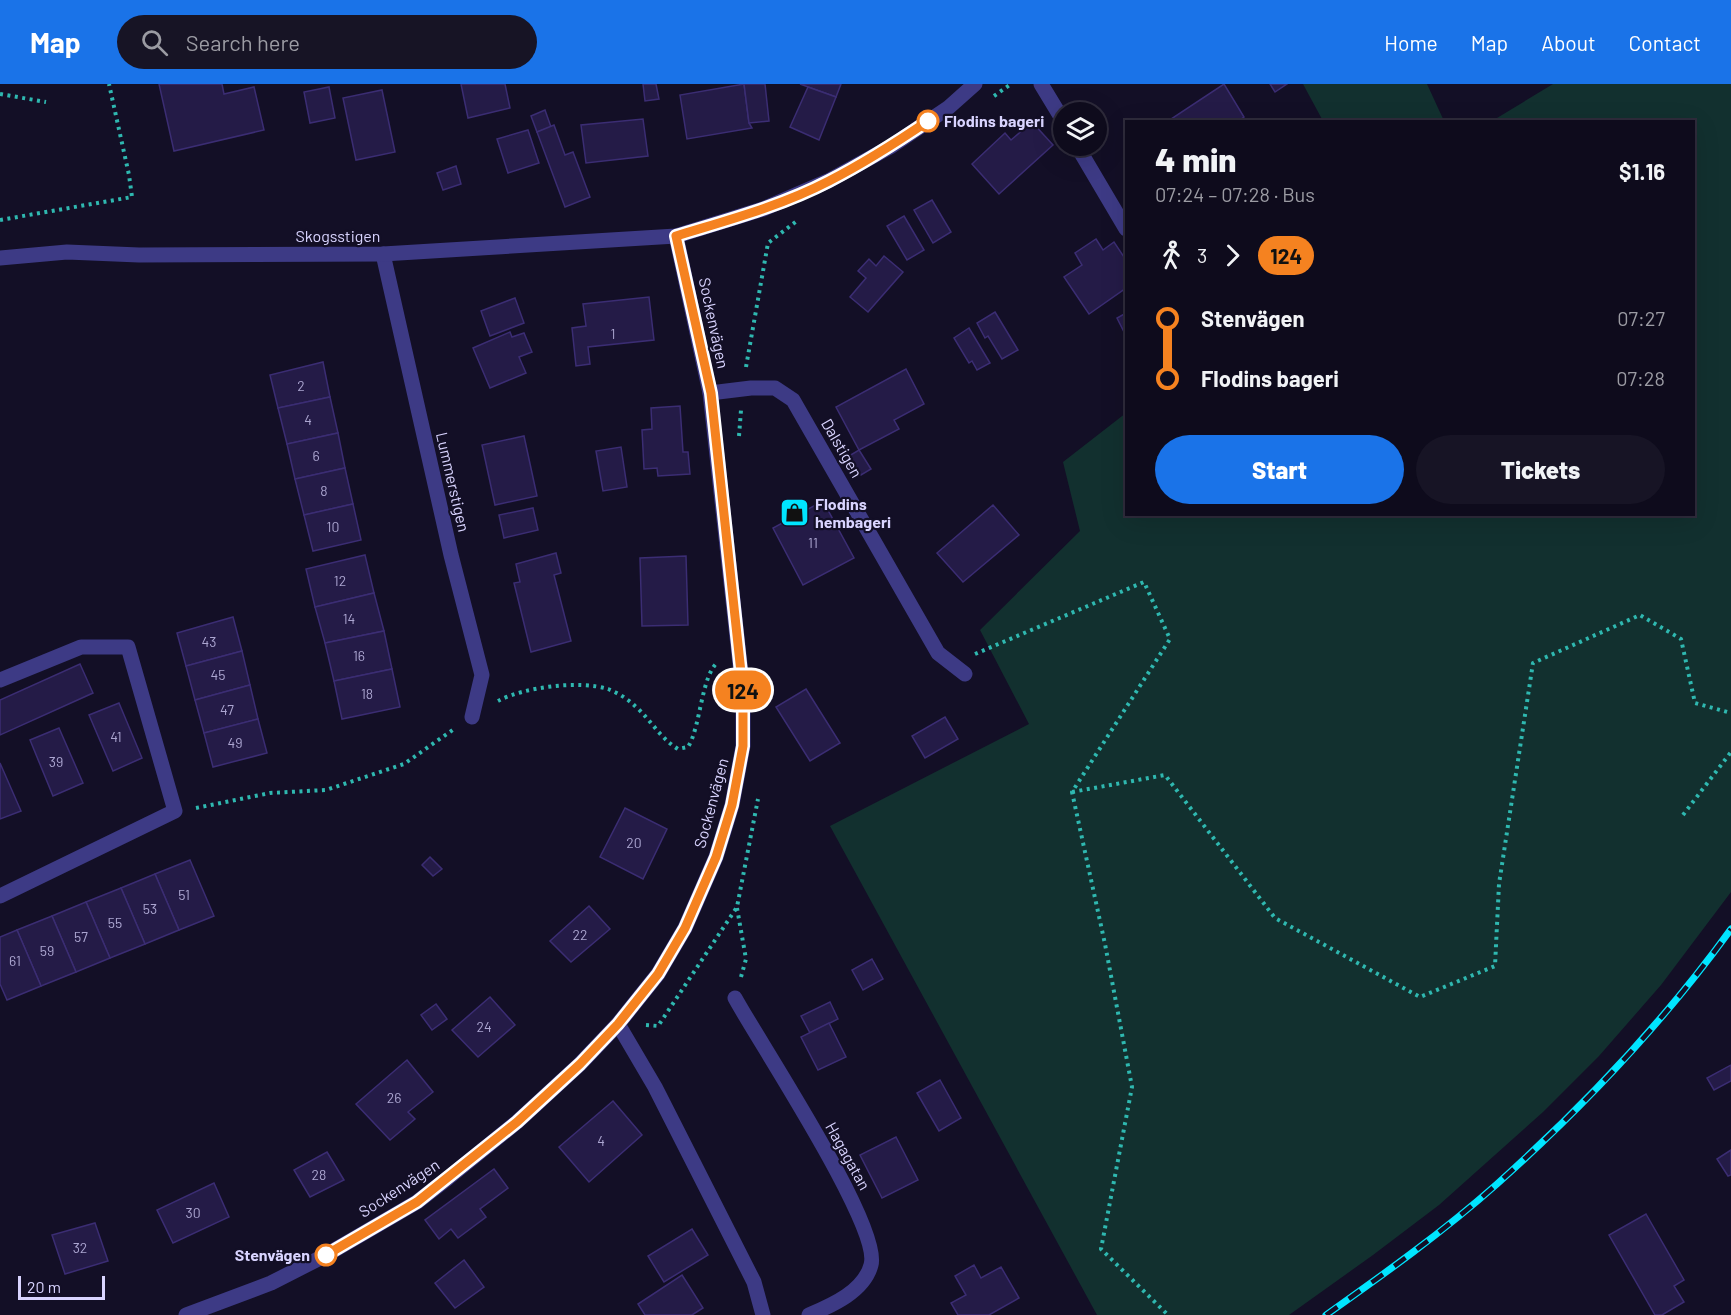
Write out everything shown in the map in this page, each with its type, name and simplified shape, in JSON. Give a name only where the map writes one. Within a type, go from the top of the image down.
[{"type":"street","points":[[676,236],[763,209],[828,182],[890,147],[948,108],[975,84]]},
{"type":"street","points":[[1041,84],[1053,104]]},
{"type":"street","points":[[1083,156],[1125,227]]},
{"type":"street","name":"Skogsstigen","points":[[0,258],[67,252],[139,255],[383,254],[676,236]]},
{"type":"street","name":"Sockenvägen","points":[[186,1315],[271,1282],[326,1255],[417,1202],[517,1122],[580,1064],[618,1024],[664,965],[685,928],[716,857],[732,805],[743,746],[743,691],[711,393],[676,236]]},
{"type":"street","name":"Lummerstigen","points":[[383,254],[451,555],[482,675],[472,717]]},
{"type":"street","name":"Dalstigen","points":[[711,393],[776,388],[794,400],[938,654],[965,674]]},
{"type":"street","points":[[0,680],[81,647],[128,647],[175,812],[0,896]]},
{"type":"street","name":"Hagagatan","points":[[735,998],[821,1142],[853,1202],[873,1255],[866,1276],[849,1295],[809,1315]]},
{"type":"street","points":[[618,1024],[655,1087],[754,1282],[763,1315]]},
{"type":"path","points":[[0,220],[132,197],[108,84]]},
{"type":"path","points":[[992,98],[1011,84]]},
{"type":"path","points":[[0,94],[46,102]]},
{"type":"path","points":[[738,445],[742,389],[768,243],[800,219]]},
{"type":"path","points":[[952,664],[1144,582],[1170,639],[1072,792],[1105,944],[1132,1087],[1101,1249],[1167,1315]]},
{"type":"path","points":[[1072,792],[1165,775],[1275,918],[1420,997],[1494,966],[1499,884],[1533,663],[1640,615],[1681,639],[1695,703],[1731,714]]},
{"type":"path","points":[[175,812],[270,793],[326,790],[404,764],[472,717],[507,696],[525,691],[587,685],[607,689],[622,696],[636,707],[668,743],[678,749],[688,747],[693,739],[703,696],[714,666],[720,661],[740,659]]},
{"type":"path","points":[[1683,815],[1731,752]]},
{"type":"path","points":[[735,998],[746,959],[737,907],[758,796]]},
{"type":"path","points":[[618,1024],[658,1026],[737,907]]},
{"type":"green space","points":[[1303,84],[1427,84],[1444,120],[1322,120]]},
{"type":"green space","points":[[1553,84],[1731,84],[1731,892],[1661,985],[1599,1056],[1543,1112],[1439,1205],[1289,1315],[1097,1315],[830,826],[1029,724],[980,630],[1080,531],[1063,462],[1125,414],[1125,516],[1695,516],[1695,120],[1494,120]]},
{"type":"building","points":[[159,84],[222,84],[224,94],[254,87],[264,130],[174,151]]},
{"type":"building","points":[[461,84],[505,84],[510,108],[468,118]]},
{"type":"building","points":[[643,84],[656,84],[659,99],[645,101]]},
{"type":"building","points":[[744,84],[749,123],[752,128],[687,139],[680,95]]},
{"type":"building","points":[[744,84],[765,84],[769,121],[749,123]]},
{"type":"building","points":[[800,84],[841,84],[836,97]]},
{"type":"building","points":[[1224,84],[1244,117],[1240,120],[1171,119]]},
{"type":"building","points":[[1270,84],[1287,84],[1275,92]]},
{"type":"building","points":[[329,87],[335,118],[310,123],[304,92]]},
{"type":"building","points":[[808,87],[836,97],[819,140],[790,127]]},
{"type":"building","points":[[382,90],[395,152],[356,160],[343,98]]},
{"type":"building","points":[[545,110],[551,127],[537,132],[531,116]]},
{"type":"building","points":[[643,119],[648,156],[586,163],[581,125]]},
{"type":"building","points":[[1032,122],[1053,145],[999,194],[972,164],[1005,133],[1011,140]]},
{"type":"building","points":[[554,125],[565,155],[573,152],[590,197],[565,207],[537,132]]},
{"type":"building","points":[[528,130],[539,163],[508,173],[497,139]]},
{"type":"building","points":[[456,166],[461,184],[443,190],[437,173]]},
{"type":"building","points":[[932,200],[951,232],[933,243],[914,210]]},
{"type":"building","points":[[904,216],[924,250],[907,260],[887,226]]},
{"type":"building","points":[[1096,239],[1103,250],[1114,242],[1125,258],[1125,289],[1089,314],[1064,277],[1082,265],[1075,253]]},
{"type":"building","points":[[884,256],[903,272],[868,312],[850,297],[866,278],[858,271],[869,259],[876,266]]},
{"type":"building","points":[[649,297],[654,340],[588,347],[590,364],[576,366],[572,328],[586,326],[583,304]]},
{"type":"building","points":[[515,298],[524,323],[490,336],[481,311]]},
{"type":"building","points":[[995,312],[1018,350],[1002,359],[988,336],[985,338],[977,323]]},
{"type":"building","points":[[1125,314],[1125,334],[1117,318]]},
{"type":"building","points":[[969,328],[990,363],[977,370],[972,361],[969,363],[954,338]]},
{"type":"building","points":[[510,332],[512,337],[524,333],[532,352],[519,357],[526,373],[490,388],[473,348]]},
{"type":"building","points":[[323,362],[330,397],[278,408],[270,375]]},
{"type":"building","points":[[906,369],[924,404],[894,420],[899,429],[859,450],[836,407]]},
{"type":"building","points":[[330,397],[338,433],[287,444],[278,408]]},
{"type":"building","points":[[680,406],[683,452],[688,452],[690,474],[658,476],[657,468],[644,469],[642,430],[652,429],[651,408]]},
{"type":"building","points":[[338,433],[345,468],[295,479],[287,444]]},
{"type":"building","points":[[524,436],[537,496],[495,505],[482,445]]},
{"type":"building","points":[[621,447],[627,487],[603,491],[596,451]]},
{"type":"building","points":[[859,450],[871,469],[861,475],[849,456]]},
{"type":"building","points":[[345,468],[353,504],[304,515],[295,479]]},
{"type":"building","points":[[823,501],[854,558],[803,585],[773,528]]},
{"type":"building","points":[[353,504],[361,540],[313,551],[304,515]]},
{"type":"building","points":[[993,505],[1019,535],[963,582],[937,553]]},
{"type":"building","points":[[533,508],[538,530],[504,538],[499,515]]},
{"type":"building","points":[[556,553],[561,573],[554,575],[571,641],[531,652],[514,583],[520,582],[516,564]]},
{"type":"building","points":[[365,555],[374,593],[315,607],[306,569]]},
{"type":"building","points":[[686,556],[688,625],[642,626],[640,558]]},
{"type":"building","points":[[374,593],[384,631],[325,643],[315,607]]},
{"type":"building","points":[[233,617],[242,651],[186,666],[177,633]]},
{"type":"building","points":[[384,631],[392,669],[334,681],[325,643]]},
{"type":"building","points":[[242,651],[250,685],[195,700],[186,666]]},
{"type":"building","points":[[80,664],[93,693],[0,735],[0,700]]},
{"type":"building","points":[[392,669],[400,707],[342,719],[334,681]]},
{"type":"building","points":[[250,685],[258,719],[204,733],[195,700]]},
{"type":"building","points":[[806,689],[840,743],[810,761],[776,707]]},
{"type":"building","points":[[119,703],[142,758],[113,771],[89,715]]},
{"type":"building","points":[[945,717],[958,739],[925,758],[912,736]]},
{"type":"building","points":[[258,719],[267,753],[213,767],[204,733]]},
{"type":"building","points":[[59,728],[83,783],[53,796],[30,740]]},
{"type":"building","points":[[0,763],[21,811],[0,819]]},
{"type":"building","points":[[625,808],[667,829],[643,879],[600,857]]},
{"type":"building","points":[[430,857],[442,869],[433,876],[422,865]]},
{"type":"building","points":[[190,860],[214,916],[179,930],[155,874]]},
{"type":"building","points":[[155,874],[179,930],[145,944],[121,888]]},
{"type":"building","points":[[121,888],[145,944],[110,958],[86,902]]},
{"type":"building","points":[[86,902],[110,958],[76,972],[52,916]]},
{"type":"building","points":[[589,906],[610,929],[571,962],[550,941]]},
{"type":"building","points":[[52,916],[76,972],[41,986],[17,930]]},
{"type":"building","points":[[17,930],[41,986],[7,1000],[0,984],[0,937]]},
{"type":"building","points":[[872,959],[883,979],[863,990],[852,970]]},
{"type":"building","points":[[490,997],[515,1025],[478,1057],[452,1030]]},
{"type":"building","points":[[830,1002],[838,1019],[810,1033],[801,1016]]},
{"type":"building","points":[[436,1004],[447,1019],[432,1030],[421,1015]]},
{"type":"building","points":[[829,1023],[846,1057],[818,1070],[801,1037]]},
{"type":"building","points":[[407,1060],[433,1092],[408,1112],[415,1119],[390,1140],[356,1104]]},
{"type":"building","points":[[1731,1065],[1731,1081],[1714,1090],[1707,1078]]},
{"type":"building","points":[[940,1080],[961,1118],[939,1131],[917,1093]]},
{"type":"building","points":[[613,1101],[642,1135],[589,1182],[559,1147]]},
{"type":"building","points":[[896,1137],[918,1180],[882,1198],[860,1155]]},
{"type":"building","points":[[1731,1150],[1731,1175],[1728,1176],[1717,1159]]},
{"type":"building","points":[[327,1152],[344,1180],[310,1197],[294,1170]]},
{"type":"building","points":[[494,1169],[508,1188],[480,1209],[486,1217],[458,1238],[451,1229],[439,1239],[425,1220]]},
{"type":"building","points":[[214,1183],[229,1217],[173,1243],[157,1210]]},
{"type":"building","points":[[1646,1214],[1684,1280],[1674,1286],[1684,1302],[1662,1315],[1655,1315],[1609,1235]]},
{"type":"building","points":[[95,1223],[108,1261],[65,1274],[52,1235]]},
{"type":"building","points":[[692,1229],[708,1255],[664,1282],[648,1256]]},
{"type":"building","points":[[464,1260],[484,1287],[455,1308],[435,1283]]},
{"type":"building","points":[[974,1265],[981,1278],[1001,1267],[1019,1298],[989,1315],[958,1315],[951,1303],[966,1295],[955,1276]]},
{"type":"building","points":[[682,1275],[703,1308],[692,1315],[645,1315],[638,1304]]},
{"type":"railway","points":[[1326,1315],[1434,1236],[1477,1202],[1529,1155],[1650,1031],[1731,929]]},
{"type":"bus line","name":"124","points":[[326,1255],[417,1202],[517,1122],[580,1064],[618,1024],[658,974],[685,928],[716,857],[732,805],[743,746],[743,691],[711,393],[676,236],[763,209],[828,182],[890,147],[928,121]]},
{"type":"place","name":"Flodins bageri","points":[[928,121]]},
{"type":"place","name":"Flodins hembageri","points":[[794,513]]},
{"type":"place","name":"Stenvägen","points":[[326,1255]]}]
